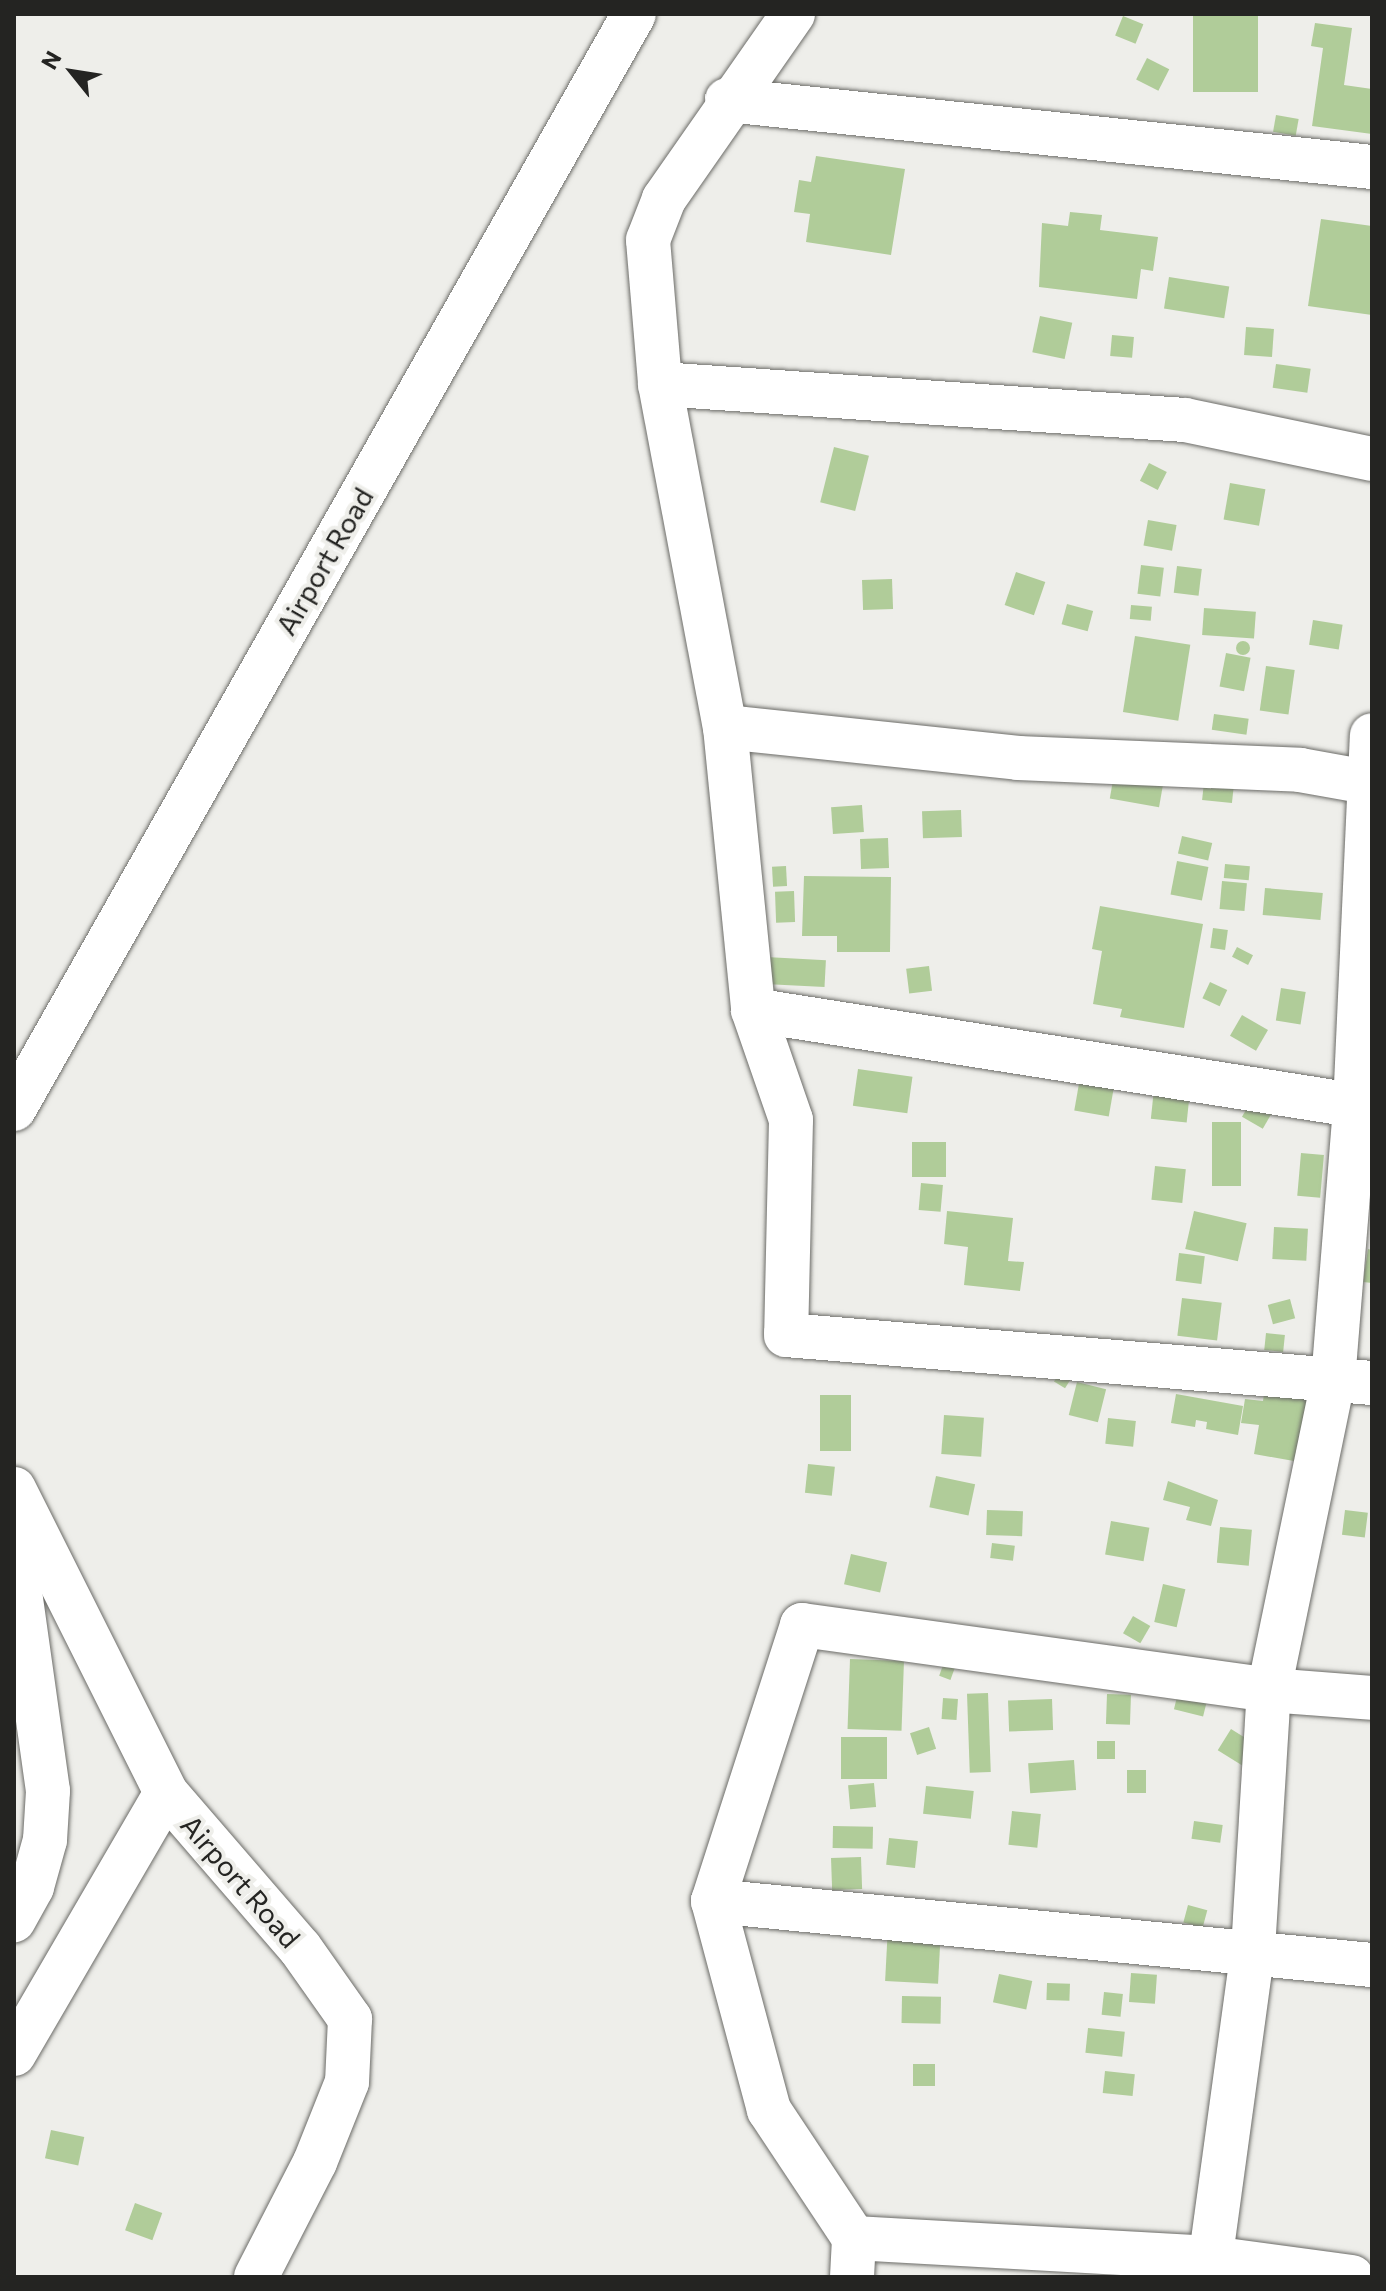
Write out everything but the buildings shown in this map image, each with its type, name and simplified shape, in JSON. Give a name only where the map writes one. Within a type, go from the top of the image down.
[{"type":"street","name":"Airport Road","points":[[14,1109],[634,14]]},
{"type":"street","points":[[793,14],[727,100],[664,199],[648,240],[660,384],[725,727],[753,1010],[791,1120],[786,1335],[1352,1382]]},
{"type":"street","points":[[727,100],[1372,167]]},
{"type":"street","points":[[660,384],[1185,420],[1372,459]]},
{"type":"street","points":[[725,727],[1018,758],[1300,770],[1369,783]]},
{"type":"street","points":[[1209,2268],[1253,1950],[1269,1690],[1352,1382],[1363,1108],[1372,735]]},
{"type":"street","points":[[753,1010],[1363,1108]]},
{"type":"street","name":"Airport Road","points":[[14,1489],[166,1793],[300,1948],[350,2019],[347,2082],[315,2162],[256,2277]]},
{"type":"street","points":[[14,1549],[48,1791],[45,1840],[32,1887],[14,1920]]},
{"type":"street","points":[[1352,2277],[1209,2268],[853,2257],[769,2110],[713,1901],[802,1625],[1269,1690],[1372,1698]]},
{"type":"street","points":[[14,2054],[166,1793]]},
{"type":"street","points":[[713,1901],[1253,1950],[1372,1965]]}]
